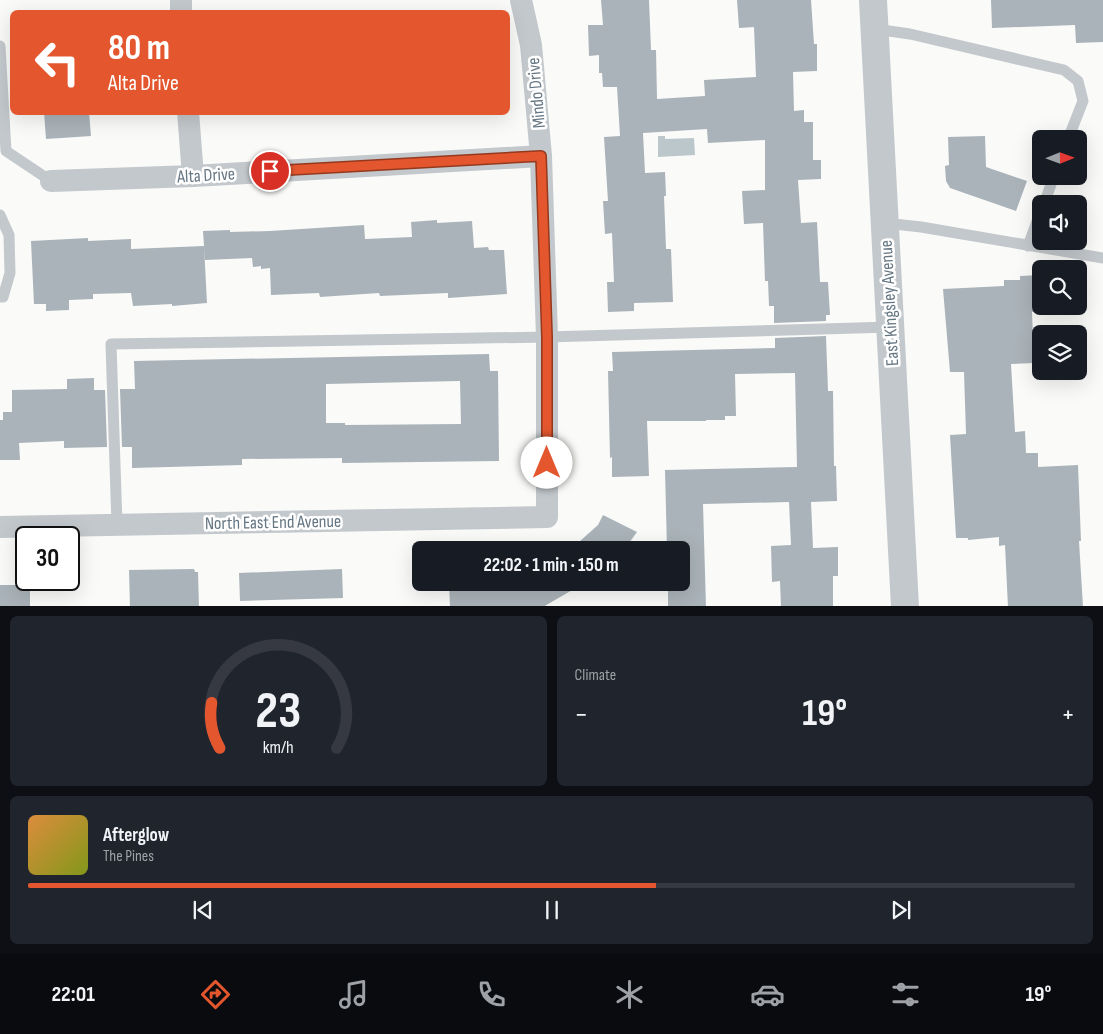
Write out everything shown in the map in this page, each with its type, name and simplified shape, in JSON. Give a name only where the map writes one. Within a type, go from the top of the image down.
[{"type":"street","name":"Mindo Drive","points":[[521,0],[531,45],[541,156],[547,337],[547,517]]},
{"type":"street","name":"East Kingsley Avenue","points":[[873,0],[905,606]]},
{"type":"street","points":[[188,115],[193,176]]},
{"type":"street","name":"Alta Drive","points":[[51,181],[193,176],[541,156]]},
{"type":"street","name":"North East End Avenue","points":[[0,527],[547,517]]},
{"type":"lane","points":[[875,29],[910,34],[1064,70],[1078,81],[1083,101],[1072,130]]},
{"type":"lane","points":[[0,46],[6,151],[51,181]]},
{"type":"lane","points":[[0,215],[9,235],[10,273],[3,297],[0,297]]},
{"type":"lane","points":[[885,223],[1103,258]]},
{"type":"lane","points":[[1028,246],[1032,235]]},
{"type":"lane","points":[[116,525],[111,344],[547,337],[891,327]]},
{"type":"shaded area","points":[[658,136],[665,136],[665,139],[694,138],[695,155],[658,157]]},
{"type":"building","points":[[601,0],[649,0],[651,50],[656,50],[657,99],[705,96],[704,80],[756,77],[754,27],[739,28],[737,0],[811,0],[814,44],[817,44],[817,71],[793,72],[794,111],[804,110],[804,122],[813,122],[813,160],[821,160],[821,179],[798,180],[801,223],[817,222],[820,282],[828,282],[830,315],[826,315],[826,321],[774,323],[774,306],[769,306],[768,281],[765,281],[763,223],[744,224],[742,191],[765,190],[765,140],[708,143],[707,129],[643,133],[645,173],[665,172],[666,249],[671,249],[673,302],[634,303],[634,311],[608,312],[607,282],[614,282],[612,233],[605,234],[603,201],[608,201],[604,137],[620,136],[617,87],[603,87],[602,73],[599,73],[599,55],[589,56],[588,25],[603,25]]},
{"type":"building","points":[[991,0],[1103,0],[1103,42],[1076,43],[1075,25],[992,28]]},
{"type":"building","points":[[44,115],[89,115],[91,136],[46,139]]},
{"type":"building","points":[[985,136],[986,167],[1027,181],[1016,211],[950,188],[946,181],[945,166],[949,165],[948,137]]},
{"type":"building","points":[[437,220],[437,223],[472,221],[474,248],[488,247],[489,250],[504,250],[507,294],[448,298],[448,293],[380,296],[379,293],[320,297],[319,293],[271,295],[270,268],[261,269],[261,266],[253,267],[252,258],[205,260],[203,231],[270,231],[364,225],[365,239],[412,237],[411,222]]},
{"type":"building","points":[[88,238],[88,241],[131,239],[131,249],[204,246],[207,303],[172,306],[172,304],[133,306],[131,293],[93,294],[93,299],[69,300],[69,310],[46,311],[46,304],[34,304],[31,241]]},
{"type":"building","points":[[1032,275],[1032,363],[1011,364],[1015,432],[1025,431],[1026,453],[1038,453],[1038,467],[1078,465],[1081,541],[1079,541],[1083,606],[1008,606],[1005,545],[999,546],[999,537],[968,540],[968,538],[956,538],[950,435],[966,434],[964,372],[950,372],[943,289],[1004,286],[1004,280],[1020,280],[1020,276]]},
{"type":"building","points":[[826,336],[828,391],[833,391],[834,466],[836,466],[837,501],[811,502],[813,548],[838,547],[838,576],[833,576],[833,606],[781,606],[780,581],[772,582],[771,546],[791,545],[789,502],[703,504],[706,606],[668,606],[668,591],[690,591],[690,541],[667,541],[665,470],[797,467],[795,373],[735,374],[736,416],[725,416],[725,420],[647,421],[649,476],[612,477],[608,371],[613,371],[612,352],[775,348],[775,338]]},
{"type":"building","points":[[489,354],[490,371],[498,371],[499,461],[342,463],[342,458],[242,459],[242,465],[132,468],[132,447],[122,447],[120,389],[135,389],[134,361]],"holes":[[[460,381],[461,424],[345,425],[345,423],[326,423],[326,384]]]},
{"type":"building","points":[[94,378],[94,390],[105,390],[107,447],[64,448],[64,441],[19,443],[20,460],[0,460],[0,420],[3,420],[3,412],[12,412],[12,390],[67,389],[67,379]]},
{"type":"building","points":[[603,515],[637,532],[630,541],[580,541],[598,525]]},
{"type":"building","points":[[194,569],[195,572],[198,572],[199,606],[130,606],[129,570]]},
{"type":"building","points":[[342,569],[343,598],[240,601],[239,573]]},
{"type":"building","points":[[0,585],[15,585],[15,591],[30,591],[30,606],[0,606]]},
{"type":"building","points":[[449,591],[571,591],[545,606],[450,606]]},
{"type":"route","points":[[270,171],[541,156],[547,337],[547,463]]}]
